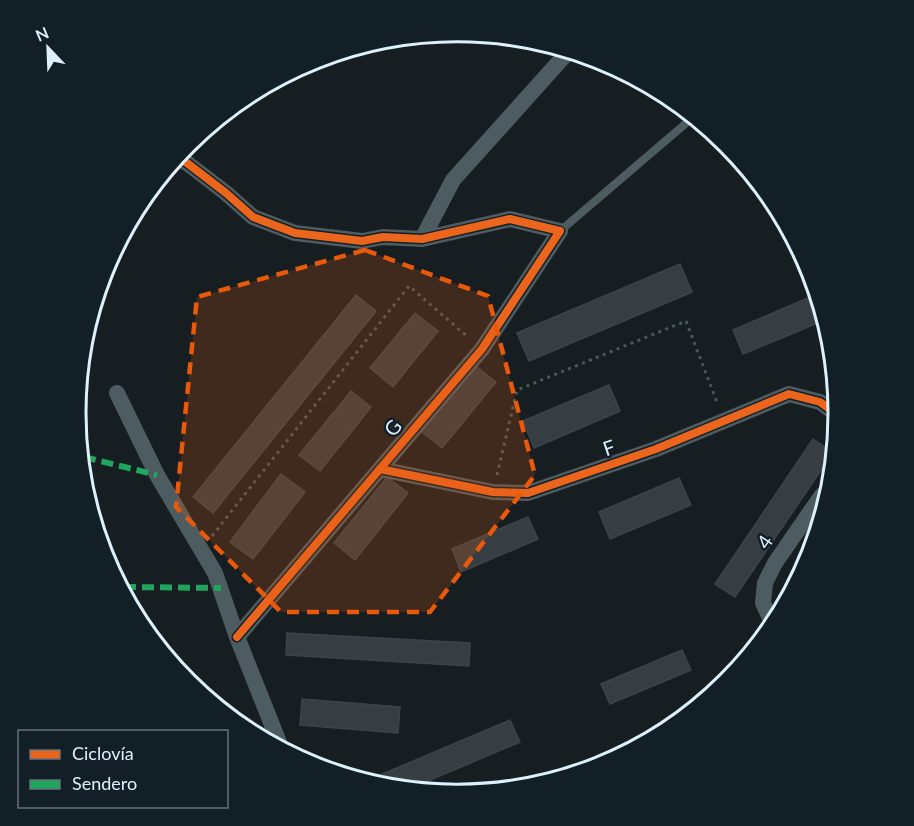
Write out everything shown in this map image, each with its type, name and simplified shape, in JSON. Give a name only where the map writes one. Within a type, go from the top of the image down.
[{"type":"street","points":[[422,239],[453,180],[563,58]]},
{"type":"street","points":[[184,162],[254,217],[295,233],[362,241],[383,237],[422,239],[510,219],[560,231]]},
{"type":"street","name":"G","points":[[237,637],[482,349],[560,231]]},
{"type":"street","points":[[117,393],[158,475],[214,573],[277,737]]},
{"type":"street","name":"F","points":[[380,469],[493,492],[528,493],[656,449],[789,394],[820,402],[828,408]]},
{"type":"street","name":"4","points":[[768,614],[763,603],[765,584],[775,563],[817,503]]},
{"type":"lane","points":[[560,231],[687,122]]},
{"type":"path","points":[[201,549],[409,286],[482,349]]},
{"type":"path","points":[[493,492],[518,390],[686,321],[724,421]]},
{"type":"highlighted area","points":[[365,250],[488,296],[535,475],[430,612],[281,612],[176,507],[197,297]]},
{"type":"building","points":[[680,264],[692,292],[529,361],[517,333]]},
{"type":"building","points":[[356,295],[376,311],[213,513],[193,497]]},
{"type":"building","points":[[809,298],[817,323],[743,354],[733,330]]},
{"type":"building","points":[[415,313],[438,331],[393,387],[370,368]]},
{"type":"building","points":[[471,362],[496,382],[442,448],[417,428]]},
{"type":"building","points":[[609,385],[620,411],[534,448],[523,421]]},
{"type":"building","points":[[351,391],[371,407],[320,471],[299,455]]},
{"type":"building","points":[[813,439],[826,448],[824,465],[735,597],[715,584]]},
{"type":"building","points":[[281,474],[305,492],[253,559],[230,542]]},
{"type":"building","points":[[387,477],[408,493],[355,560],[334,543]]},
{"type":"building","points":[[679,478],[691,505],[610,539],[599,512]]},
{"type":"building","points":[[528,517],[538,539],[461,572],[452,549]]},
{"type":"building","points":[[287,633],[470,643],[469,666],[286,655]]},
{"type":"building","points":[[682,650],[691,670],[610,704],[601,684]]},
{"type":"building","points":[[302,699],[400,707],[398,733],[300,725]]},
{"type":"building","points":[[510,720],[520,742],[425,782],[379,775]]},
{"type":"marked path","points":[[89,458],[157,475]]},
{"type":"marked path","points":[[130,587],[221,588]]},
{"type":"cycle path","points":[[184,162],[253,217],[295,233],[362,241],[383,237],[422,239],[510,219],[560,231],[482,349],[237,637]]},
{"type":"cycle path","points":[[380,469],[493,492],[528,493],[656,449],[789,394],[820,402],[828,408]]}]
